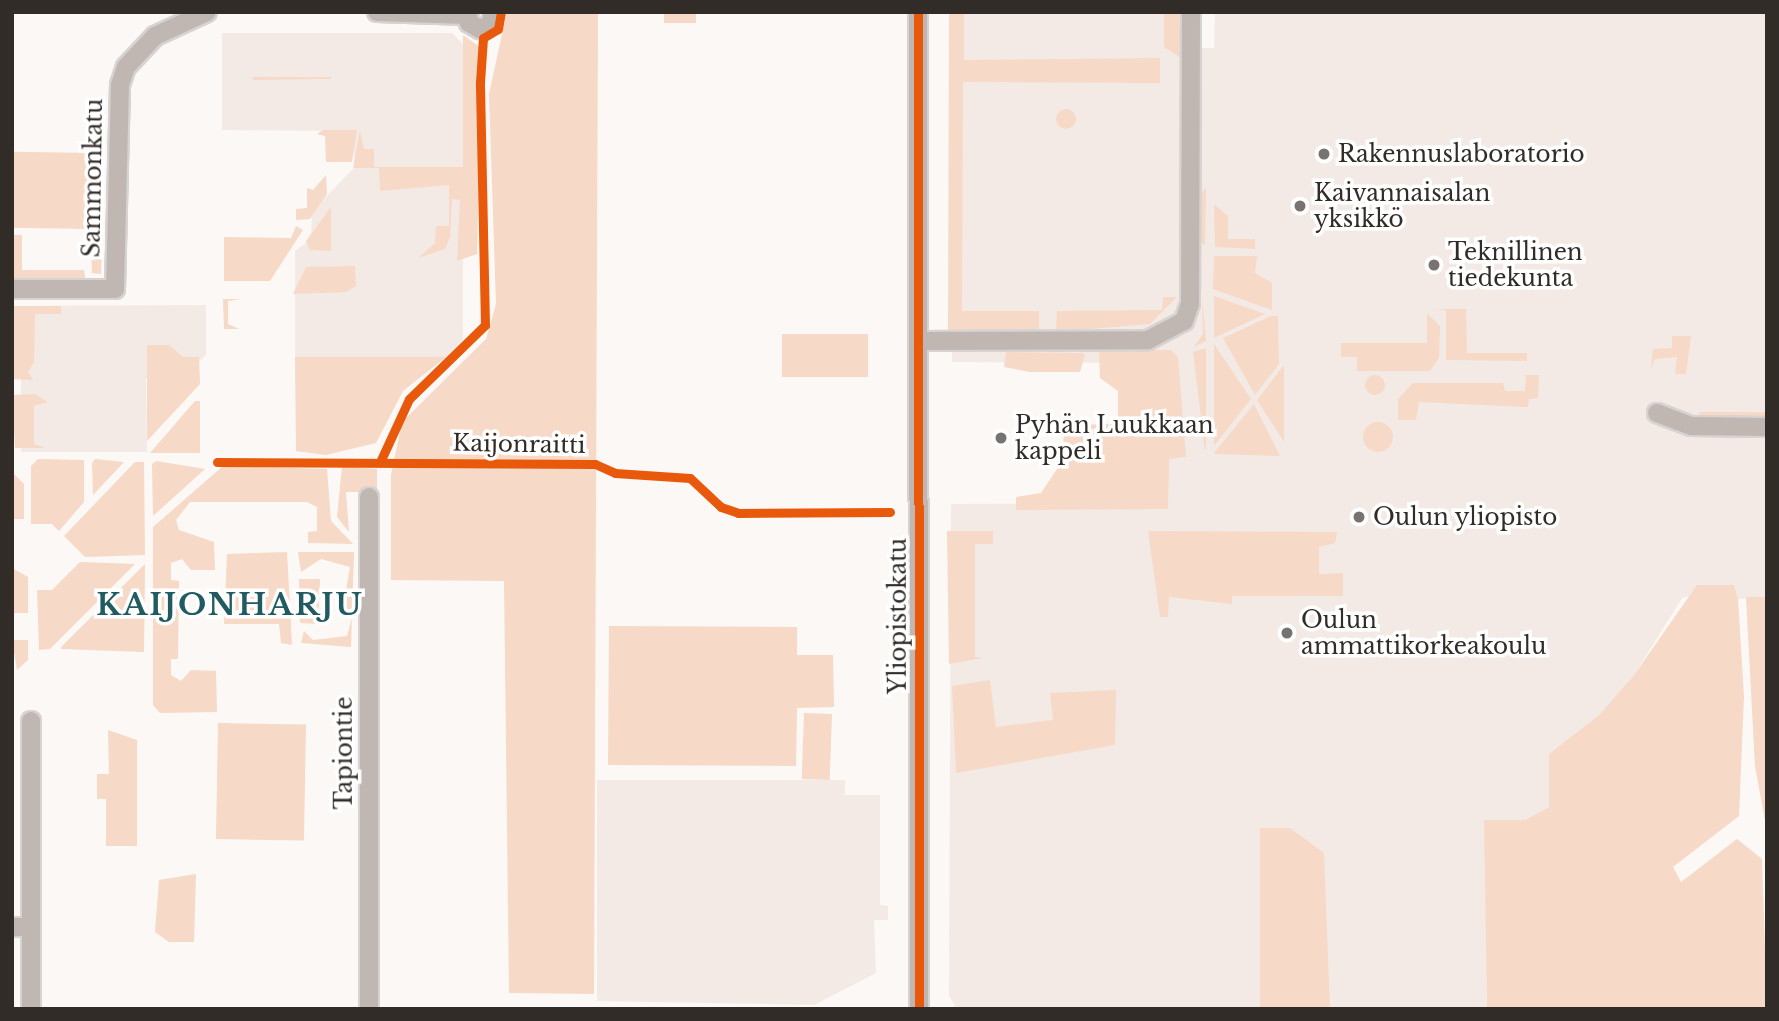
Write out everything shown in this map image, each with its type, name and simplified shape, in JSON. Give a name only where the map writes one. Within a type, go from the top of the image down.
[{"type":"street","name":"Sammonkatu","points":[[12,289],[115,289],[120,85],[126,67],[155,36],[207,12]]},
{"type":"street","points":[[377,12],[467,14],[480,29],[491,24],[493,12]]},
{"type":"street","name":"Yliopistokatu","points":[[918,12],[919,1009]]},
{"type":"street","points":[[918,341],[1148,340],[1184,321],[1190,291],[1191,12]]},
{"type":"street","points":[[1657,414],[1691,426],[1767,427]]},
{"type":"street","name":"Tapiontie","points":[[369,497],[369,1009]]},
{"type":"street","points":[[31,721],[31,1009]]},
{"type":"street","points":[[12,928],[31,928]]},
{"type":"shaded area","points":[[507,12],[598,12],[594,994],[509,993],[504,581],[391,580],[391,475],[402,422],[486,339],[496,304],[489,94]]},
{"type":"shaded area","points":[[664,12],[696,12],[696,23],[664,23]]},
{"type":"shaded area","points":[[949,12],[964,12],[964,60],[1160,58],[1160,83],[963,82],[962,311],[1039,311],[1039,332],[948,331]]},
{"type":"shaded area","name":"Oulun yliopisto","points":[[953,12],[1171,12],[1172,48],[1214,48],[1215,12],[1767,12],[1767,597],[1738,599],[1734,585],[1682,598],[1634,675],[1599,715],[1549,754],[1549,807],[1525,820],[1485,820],[1487,1009],[957,1009],[949,996],[951,504],[1148,503],[1148,363],[952,362]]},
{"type":"shaded area","points":[[1164,12],[1181,12],[1181,58],[1164,47]]},
{"type":"shaded area","points":[[222,33],[452,33],[463,44],[463,340],[446,357],[295,357],[295,251],[311,239],[312,211],[354,168],[354,131],[222,130]]},
{"type":"shaded area","points":[[463,35],[481,48],[477,254],[457,261],[460,200],[452,199],[450,237],[445,249],[418,258],[435,243],[436,226],[449,226],[449,185],[380,191],[379,168],[353,168],[360,131],[364,149],[374,149],[374,167],[463,167]]},
{"type":"shaded area","points":[[253,77],[331,77],[331,79],[253,80]]},
{"type":"shaded area","points":[[1066,109],[1073,112],[1076,119],[1073,126],[1066,129],[1059,126],[1056,119],[1059,112]]},
{"type":"shaded area","points":[[323,130],[357,130],[352,162],[326,162],[325,136],[317,134]]},
{"type":"shaded area","points":[[14,152],[92,153],[91,229],[13,228]]},
{"type":"shaded area","points":[[326,175],[327,194],[310,219],[296,220],[296,209],[307,208],[307,188],[313,190]]},
{"type":"shaded area","points":[[1206,188],[1205,246],[1199,239],[1199,195]]},
{"type":"shaded area","points":[[1214,204],[1228,216],[1228,239],[1255,239],[1255,249],[1215,247]]},
{"type":"shaded area","points":[[331,207],[331,251],[310,250],[306,241]]},
{"type":"shaded area","points":[[296,226],[303,230],[270,281],[224,281],[224,237],[291,238]]},
{"type":"shaded area","points":[[12,235],[22,235],[22,270],[84,270],[86,282],[12,282]]},
{"type":"shaded area","points":[[91,247],[102,247],[101,274],[92,273]]},
{"type":"shaded area","points":[[1214,256],[1257,256],[1255,273],[1272,283],[1272,310],[1213,289]]},
{"type":"shaded area","points":[[355,266],[356,286],[346,292],[293,294],[306,267]]},
{"type":"shaded area","points":[[1202,296],[1206,341],[1194,347],[1203,333]]},
{"type":"shaded area","points":[[1214,296],[1265,314],[1214,338]]},
{"type":"shaded area","points":[[1163,297],[1177,297],[1150,324],[1056,332],[1057,311],[1162,310]]},
{"type":"shaded area","points":[[223,299],[241,299],[228,301],[228,324],[239,329],[224,329]]},
{"type":"shaded area","points":[[206,305],[206,355],[182,378],[146,379],[147,452],[21,452],[21,306]]},
{"type":"shaded area","points":[[12,306],[61,306],[61,314],[35,314],[34,362],[28,372],[33,380],[12,379]]},
{"type":"shaded area","points":[[1427,309],[1466,309],[1467,353],[1527,353],[1527,361],[1446,360],[1446,310]]},
{"type":"shaded area","points":[[1427,313],[1440,326],[1439,358],[1430,371],[1357,371],[1357,357],[1341,357],[1341,343],[1427,343]]},
{"type":"shaded area","points":[[1271,316],[1278,316],[1279,364],[1255,395],[1223,338]]},
{"type":"shaded area","points":[[782,334],[868,334],[868,377],[782,377]]},
{"type":"shaded area","points":[[1672,336],[1691,336],[1686,374],[1675,374],[1677,357],[1655,359],[1651,369],[1653,349],[1672,348]]},
{"type":"shaded area","points":[[1214,344],[1251,399],[1214,446]]},
{"type":"shaded area","points":[[147,345],[169,345],[183,357],[199,357],[200,384],[147,441]]},
{"type":"shaded area","points":[[1206,348],[1206,449],[1205,450],[1193,352]]},
{"type":"shaded area","points":[[1099,350],[1171,350],[1178,357],[1186,457],[1169,459],[1168,509],[1016,510],[1016,497],[1041,493],[1063,460],[1064,425],[1118,424],[1118,391],[1100,378]]},
{"type":"shaded area","points":[[1006,352],[1085,355],[1080,372],[1030,372],[1004,367]]},
{"type":"shaded area","points":[[295,357],[446,357],[403,391],[376,443],[326,455],[296,451]]},
{"type":"shaded area","points":[[1284,365],[1284,442],[1257,400]]},
{"type":"shaded area","points":[[1375,375],[1382,378],[1385,385],[1382,392],[1375,395],[1368,392],[1365,385],[1368,378]]},
{"type":"shaded area","points":[[1526,375],[1539,375],[1538,398],[1529,399],[1528,407],[1419,402],[1416,420],[1398,420],[1398,399],[1413,383],[1503,383],[1505,391],[1525,391]]},
{"type":"shaded area","points":[[35,394],[48,402],[34,406],[34,444],[45,448],[15,448],[12,395]]},
{"type":"shaded area","points":[[195,401],[200,401],[200,453],[150,453]]},
{"type":"shaded area","points":[[1254,404],[1280,456],[1215,454],[1214,453]]},
{"type":"shaded area","points":[[1699,412],[1767,412],[1767,419],[1699,418]]},
{"type":"shaded area","points":[[1378,422],[1384,423],[1392,431],[1392,443],[1384,451],[1378,452],[1372,451],[1364,443],[1363,437],[1364,431],[1372,423]]},
{"type":"shaded area","points":[[38,459],[84,460],[84,502],[59,531],[52,524],[31,524],[31,466]]},
{"type":"shaded area","points":[[95,459],[124,462],[93,495],[92,463]]},
{"type":"shaded area","points":[[156,461],[205,469],[153,516],[152,464]]},
{"type":"shaded area","points":[[135,462],[144,462],[145,555],[85,557],[64,536]]},
{"type":"shaded area","points":[[223,466],[327,469],[331,521],[353,544],[308,543],[308,532],[317,531],[317,507],[307,502],[190,502],[176,520],[179,530],[214,542],[215,570],[191,570],[182,559],[171,563],[171,580],[179,581],[178,659],[171,659],[171,675],[181,681],[191,670],[216,671],[217,712],[160,713],[153,705],[153,527]]},
{"type":"shaded area","points":[[342,467],[377,469],[377,492],[346,492],[349,532],[337,517]]},
{"type":"shaded area","points":[[12,472],[24,484],[24,519],[12,519]]},
{"type":"shaded area","points":[[947,531],[993,531],[993,544],[975,544],[975,657],[983,658],[949,664]]},
{"type":"shaded area","points":[[1148,531],[1337,532],[1335,543],[1319,547],[1319,574],[1343,573],[1343,596],[1232,596],[1232,604],[1169,597],[1168,617],[1160,617]]},
{"type":"shaded area","points":[[287,552],[292,645],[281,643],[279,624],[224,624],[227,554]]},
{"type":"shaded area","points":[[298,552],[354,552],[352,618],[343,608],[350,567],[321,559],[301,572]]},
{"type":"shaded area","points":[[80,562],[135,564],[50,649],[39,650],[37,590],[52,590]]},
{"type":"shaded area","points":[[145,564],[144,652],[61,649],[61,647]]},
{"type":"shaded area","points":[[12,568],[28,577],[28,613],[12,613]]},
{"type":"shaded area","points":[[299,579],[320,579],[318,624],[300,623]]},
{"type":"shaded area","points":[[1697,585],[1734,585],[1738,599],[1744,696],[1739,816],[1673,867],[1681,882],[1737,839],[1762,859],[1767,1009],[1487,1009],[1484,820],[1525,820],[1549,807],[1549,754],[1599,715],[1634,675]]},
{"type":"shaded area","points":[[1746,597],[1767,597],[1767,832],[1755,766]]},
{"type":"shaded area","points":[[352,618],[351,647],[301,643],[304,631],[313,640],[347,636]]},
{"type":"shaded area","points":[[609,626],[797,627],[797,655],[833,655],[834,707],[797,708],[796,766],[608,765]]},
{"type":"shaded area","points":[[12,640],[28,640],[28,660],[17,670]]},
{"type":"shaded area","points":[[990,680],[996,727],[1053,720],[1050,693],[1116,690],[1115,745],[956,773],[952,686]]},
{"type":"shaded area","points":[[804,713],[832,714],[830,780],[802,779]]},
{"type":"shaded area","points":[[218,723],[306,725],[304,841],[216,839]]},
{"type":"shaded area","points":[[108,730],[137,740],[137,846],[106,846],[106,799],[97,799],[97,774],[109,774]]},
{"type":"shaded area","points":[[597,780],[845,780],[845,795],[880,795],[880,905],[888,906],[888,920],[874,920],[876,973],[814,1005],[597,1001]]},
{"type":"shaded area","points":[[1260,828],[1290,828],[1324,853],[1330,1009],[1260,1009]]},
{"type":"shaded area","points":[[196,874],[194,942],[169,942],[155,932],[159,880]]},
{"type":"cycle path","points":[[380,462],[409,399],[485,325],[480,82],[483,38],[498,29],[501,12]]},
{"type":"cycle path","points":[[918,12],[919,1009]]},
{"type":"cycle path","name":"Kaijonraitti","points":[[217,462],[595,464],[615,473],[690,478],[721,507],[738,513],[890,512]]},
{"type":"place","name":"Rakennuslaboratorio","points":[[1324,154]]},
{"type":"place","name":"Kaivannaisalan yksikkö","points":[[1300,206]]},
{"type":"place","name":"Teknillinen tiedekunta","points":[[1434,265]]},
{"type":"place","name":"Pyhän Luukkaan kappeli","points":[[1001,438]]},
{"type":"place","name":"Oulun yliopisto","points":[[1359,517]]},
{"type":"place","name":"Oulun ammattikorkeakoulu","points":[[1287,633]]},
{"type":"district","name":"KAIJONHARJU","points":[[230,605]]}]
